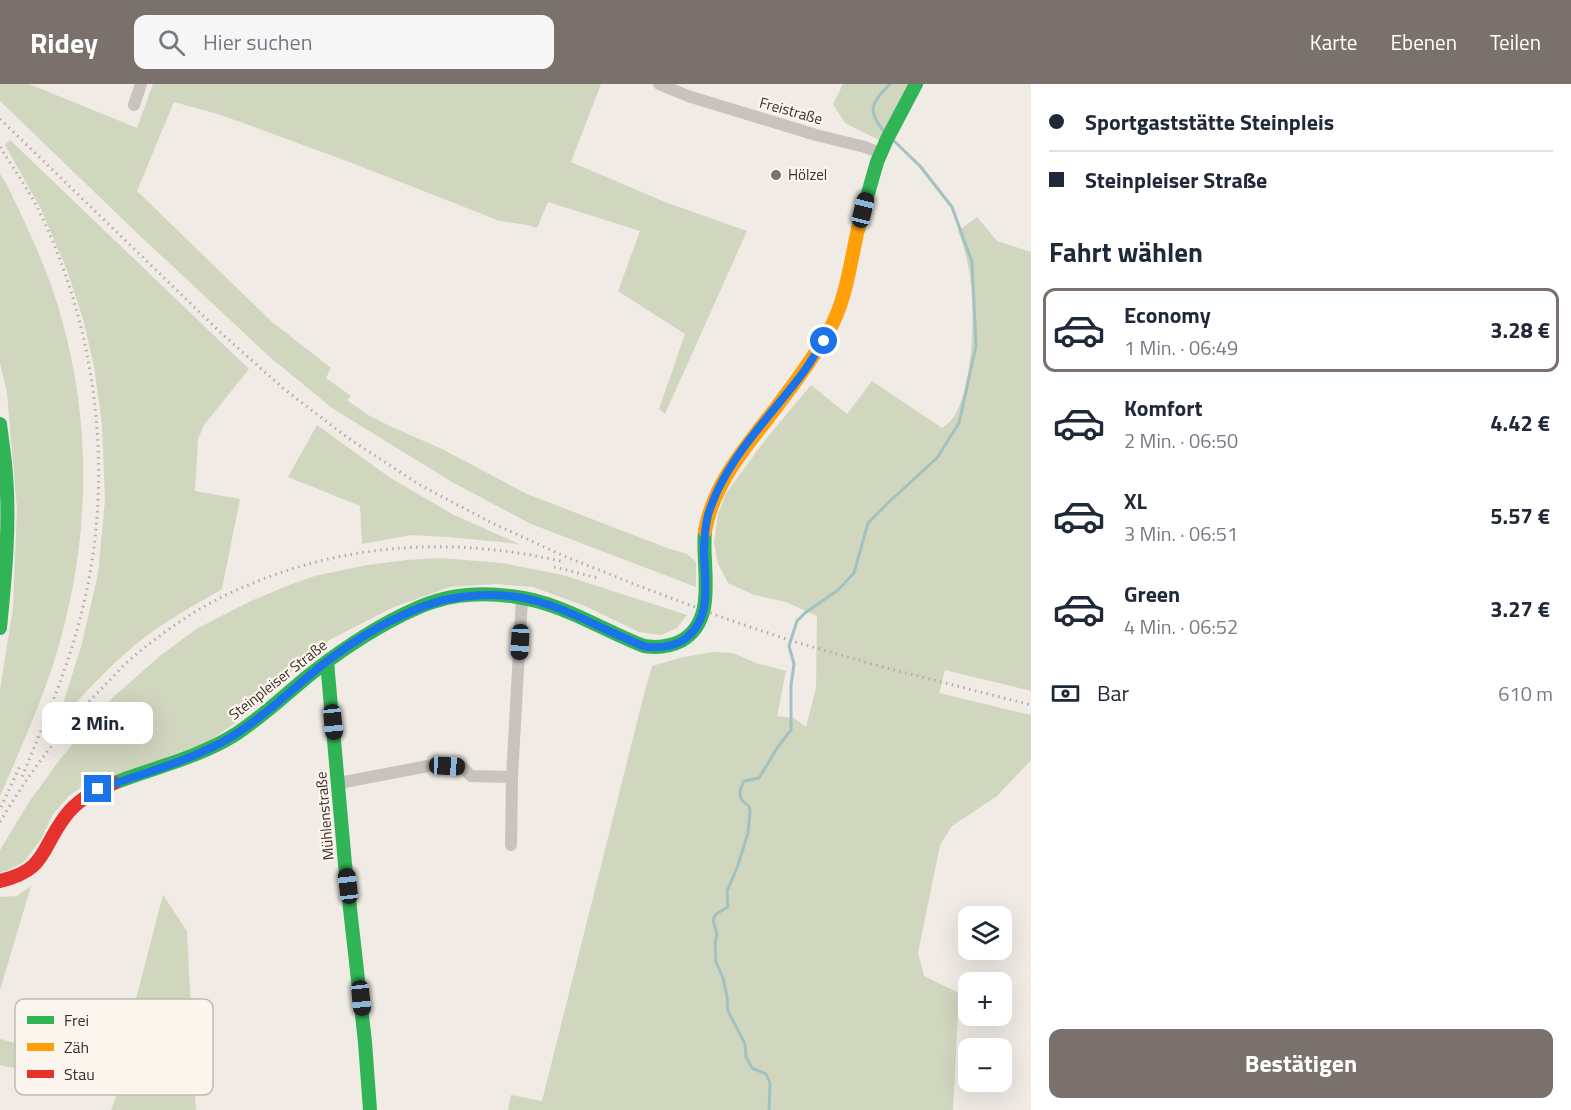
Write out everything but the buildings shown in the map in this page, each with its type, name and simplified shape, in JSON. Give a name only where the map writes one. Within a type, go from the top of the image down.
[{"type":"street","points":[[134,105],[141,84]]},
{"type":"street","name":"Freistraße","points":[[659,84],[688,96],[816,135],[882,149]]},
{"type":"street","points":[[882,149],[916,84]]},
{"type":"street","name":"Steinpleiser Straße","points":[[0,881],[15,878],[31,869],[45,854],[64,817],[75,805],[98,789],[182,760],[219,744],[249,726],[360,638],[388,622],[436,601],[480,594],[522,598],[563,610],[647,647],[663,647],[687,638],[701,618],[706,591],[704,537],[714,498],[725,476],[752,437],[800,377],[824,341],[836,317],[873,170],[882,149]]},
{"type":"street","points":[[0,424],[6,476],[7,522],[0,628]]},
{"type":"street","points":[[512,845],[512,777],[522,598]]},
{"type":"street","name":"Mühlenstraße","points":[[327,662],[370,1110]]},
{"type":"street","points":[[339,783],[433,765],[461,766],[471,776],[512,777]]},
{"type":"green space","points":[[0,84],[29,84],[137,128],[153,84],[601,84],[571,162],[665,202],[747,231],[665,414],[659,409],[685,334],[618,291],[640,231],[548,202],[537,228],[500,221],[221,115],[174,102],[137,191],[271,321],[331,368],[326,378],[351,396],[347,400],[368,415],[442,449],[527,494],[687,554],[696,562],[696,587],[531,524],[452,482],[332,408],[271,358],[0,101]]},
{"type":"green space","points":[[843,84],[909,84],[881,141],[845,123],[833,104]]},
{"type":"green space","points":[[10,140],[249,369],[204,425],[198,439],[195,491],[240,499],[222,589],[167,622],[136,644],[100,677],[67,713],[61,710],[81,647],[98,574],[105,500],[102,425],[94,366],[83,319],[67,270],[41,209],[5,145]]},
{"type":"green space","points":[[0,174],[38,251],[62,320],[79,406],[83,450],[83,493],[74,579],[65,622],[41,698],[0,796],[0,690],[13,607],[17,509],[7,393],[0,363]]},
{"type":"green space","points":[[977,217],[997,241],[1031,252],[1031,691],[945,670],[939,693],[1031,715],[1031,760],[997,796],[952,826],[940,845],[918,953],[924,976],[958,993],[953,1110],[508,1110],[511,1095],[542,1101],[652,666],[713,652],[733,653],[756,663],[786,671],[777,716],[794,718],[806,727],[816,688],[817,616],[786,602],[754,595],[728,583],[718,564],[714,543],[718,514],[726,493],[766,439],[811,385],[847,414],[872,381],[942,428],[952,419],[959,406],[968,373],[972,334],[970,278],[965,251],[958,231]]},
{"type":"green space","points":[[317,425],[389,477],[452,514],[519,544],[411,535],[362,544],[360,506],[288,477]]},
{"type":"green space","points":[[440,558],[502,563],[563,575],[687,615],[677,628],[661,635],[639,632],[585,606],[533,587],[495,584],[450,587],[394,607],[329,640],[274,686],[235,723],[208,742],[88,783],[70,795],[53,814],[41,839],[24,862],[0,872],[0,850],[29,802],[61,758],[110,700],[161,655],[198,628],[251,601],[315,576],[367,565]]},
{"type":"green space","points":[[31,886],[0,990],[0,897],[17,896]]},
{"type":"green space","points":[[163,895],[187,931],[190,999],[136,999]]},
{"type":"green space","points":[[0,1039],[15,1043],[15,1068],[0,1065]]},
{"type":"green space","points":[[117,1095],[195,1095],[196,1110],[111,1110]]},
{"type":"waterway","points":[[884,131],[873,111],[879,96],[890,84]]},
{"type":"waterway","points":[[769,1110],[770,1083],[766,1074],[752,1068],[746,1057],[745,1044],[728,1011],[723,978],[716,962],[717,935],[713,920],[716,914],[728,907],[727,891],[748,833],[750,812],[749,806],[741,798],[741,789],[744,781],[759,778],[791,730],[791,685],[794,664],[789,646],[797,621],[838,590],[854,573],[868,523],[937,458],[959,423],[976,346],[972,262],[952,207],[920,166],[893,140]]},
{"type":"railway","points":[[0,119],[220,332],[284,389],[348,438],[420,485],[492,523],[564,556],[727,619],[792,641],[883,667],[1031,705]]},
{"type":"railway","points":[[0,147],[40,213],[60,260],[76,309],[88,359],[99,462],[97,514],[91,565],[81,615],[62,677],[22,777]]},
{"type":"railway","points":[[0,822],[50,749],[78,714],[123,666],[179,622],[228,594],[269,577],[310,564],[352,554],[394,549],[479,548],[565,562]]},
{"type":"railway","points":[[554,567],[598,578]]},
{"type":"railway","points":[[1,807],[20,766]]},
{"type":"traffic: fast","points":[[858,229],[877,162],[916,84]]},
{"type":"traffic: fast","points":[[0,424],[7,494],[5,571],[0,628]]},
{"type":"traffic: fast","points":[[114,783],[192,756],[222,742],[255,721],[307,677],[353,643],[402,615],[446,598],[486,594],[534,600],[566,611],[644,646],[663,647],[681,641],[693,632],[704,606],[705,531]]},
{"type":"traffic: fast","points":[[327,662],[370,1110]]},
{"type":"traffic: slow","points":[[705,531],[715,498],[731,468],[808,365],[833,322],[847,283],[858,229]]},
{"type":"traffic: jam","points":[[0,881],[26,871],[34,865],[74,806],[114,783]]},
{"type":"place","name":"Hölzel","points":[[776,175]]},
{"type":"route","points":[[98,789],[182,760],[219,744],[249,726],[360,638],[398,617],[436,601],[490,594],[522,598],[563,610],[647,647],[663,647],[687,638],[699,624],[701,618],[706,591],[704,537],[714,498],[725,476],[752,437],[800,377],[824,341]]}]
